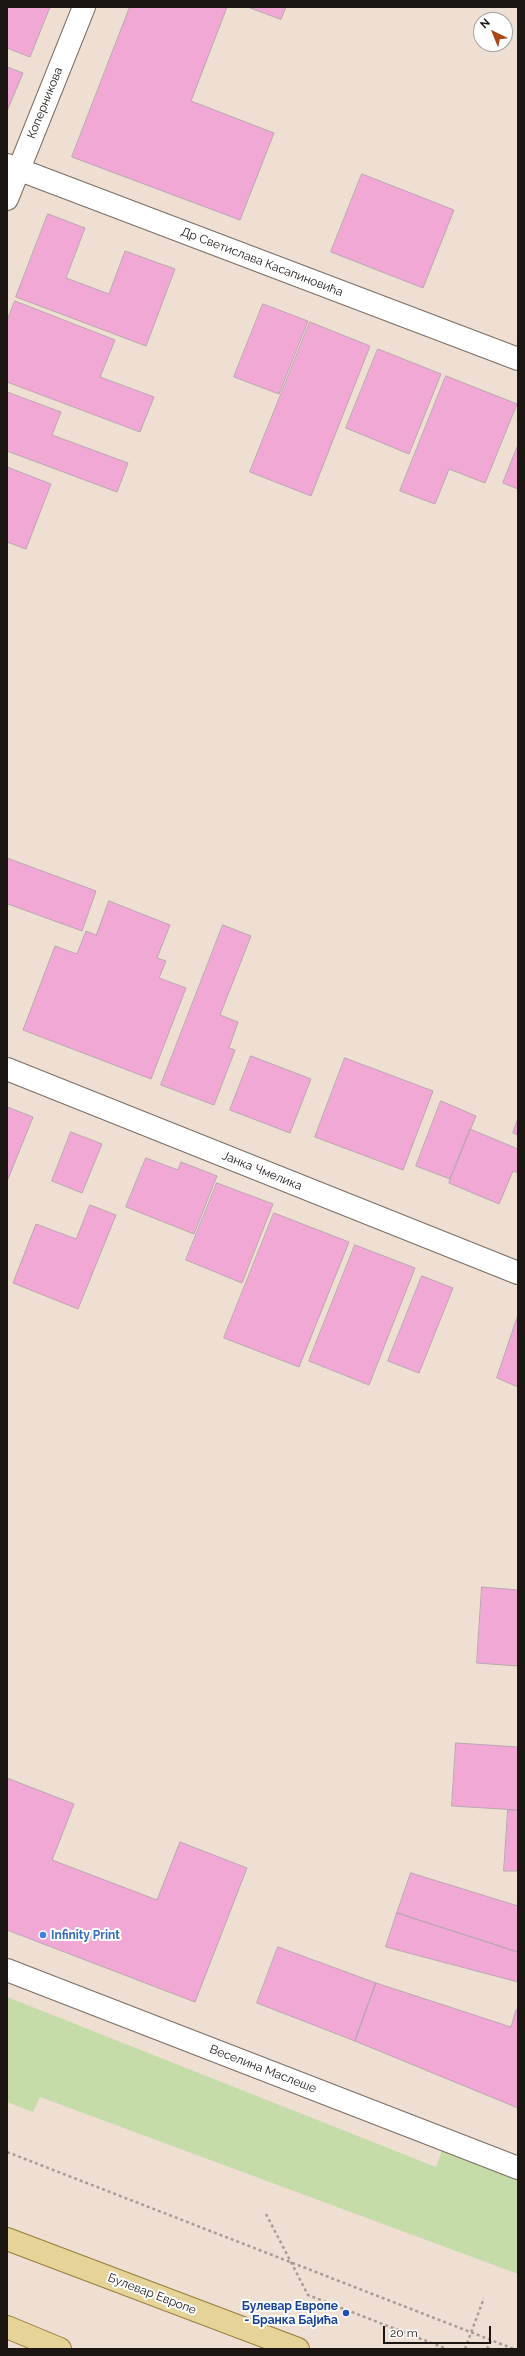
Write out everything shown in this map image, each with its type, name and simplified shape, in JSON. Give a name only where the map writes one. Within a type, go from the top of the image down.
[{"type":"main road","name":"Булевар Европе","points":[[7,2239],[298,2349]]},
{"type":"main road","points":[[7,2327],[60,2349]]},
{"type":"street","name":"Коперникова","points":[[7,199],[13,167],[84,7]]},
{"type":"street","name":"Др Светислава Касапиновића","points":[[13,167],[518,359]]},
{"type":"street","name":"Јанка Чмелика","points":[[7,1069],[518,1273]]},
{"type":"street","name":"Веселина Маслеше","points":[[7,1970],[518,2168]]},
{"type":"path","points":[[7,2152],[514,2349]]},
{"type":"path","points":[[266,2214],[308,2295],[447,2349]]},
{"type":"path","points":[[465,2349],[484,2298]]},
{"type":"path","points":[[487,2349],[491,2341]]},
{"type":"green space","points":[[7,1997],[436,2167],[443,2148],[518,2162],[518,2274],[40,2097],[33,2112],[7,2102]]},
{"type":"building","points":[[7,7],[50,7],[30,57],[7,48]]},
{"type":"building","points":[[130,7],[227,7],[191,101],[274,133],[240,220],[72,157]]},
{"type":"building","points":[[248,7],[286,7],[281,19]]},
{"type":"building","points":[[7,67],[23,73],[7,111]]},
{"type":"building","points":[[362,174],[454,210],[423,288],[331,252]]},
{"type":"building","points":[[48,214],[85,228],[66,278],[109,294],[125,251],[175,269],[146,346],[16,297]]},
{"type":"building","points":[[15,301],[115,340],[100,377],[154,397],[140,432],[7,382],[7,321]]},
{"type":"building","points":[[263,304],[308,321],[279,394],[234,377]]},
{"type":"building","points":[[310,322],[370,346],[311,496],[250,472]]},
{"type":"building","points":[[378,349],[441,374],[409,454],[346,428]]},
{"type":"building","points":[[446,376],[517,404],[485,483],[449,469],[435,504],[400,491]]},
{"type":"building","points":[[7,392],[61,412],[52,435],[128,463],[117,492],[7,451]]},
{"type":"building","points":[[518,445],[518,489],[503,483]]},
{"type":"building","points":[[7,467],[51,484],[26,549],[7,542]]},
{"type":"building","points":[[7,858],[96,891],[82,931],[8,904],[7,906]]},
{"type":"building","points":[[109,901],[170,925],[157,958],[166,961],[159,978],[186,988],[151,1079],[23,1030],[55,946],[77,954],[86,931],[96,935]]},
{"type":"building","points":[[223,925],[251,936],[220,1015],[238,1022],[229,1048],[235,1050],[214,1105],[161,1085]]},
{"type":"building","points":[[251,1056],[311,1079],[290,1133],[230,1110]]},
{"type":"building","points":[[345,1058],[433,1091],[403,1170],[315,1137]]},
{"type":"building","points":[[441,1101],[476,1116],[450,1179],[416,1166]]},
{"type":"building","points":[[7,1107],[33,1117],[8,1179],[7,1179]]},
{"type":"building","points":[[518,1119],[518,1135],[513,1133]]},
{"type":"building","points":[[470,1129],[518,1149],[518,1173],[513,1171],[499,1204],[449,1183]]},
{"type":"building","points":[[71,1132],[102,1144],[82,1193],[52,1181]]},
{"type":"building","points":[[146,1158],[178,1170],[181,1162],[217,1176],[194,1234],[126,1207]]},
{"type":"building","points":[[217,1183],[273,1204],[242,1283],[186,1260]]},
{"type":"building","points":[[90,1205],[116,1215],[78,1309],[13,1283],[36,1224],[76,1239]]},
{"type":"building","points":[[274,1213],[349,1242],[299,1367],[224,1338]]},
{"type":"building","points":[[355,1245],[415,1268],[369,1385],[309,1361]]},
{"type":"building","points":[[422,1276],[453,1288],[419,1373],[388,1361]]},
{"type":"building","points":[[518,1315],[518,1387],[497,1378]]},
{"type":"building","points":[[482,1587],[518,1590],[518,1666],[477,1663]]},
{"type":"building","points":[[456,1743],[518,1747],[518,1810],[452,1806]]},
{"type":"building","points":[[7,1778],[74,1804],[52,1860],[157,1900],[180,1842],[247,1868],[195,2002],[7,1930]]},
{"type":"building","points":[[508,1810],[518,1810],[518,1871],[504,1871]]},
{"type":"building","points":[[411,1873],[518,1906],[518,1952],[397,1913]]},
{"type":"building","points":[[397,1913],[518,1952],[518,1982],[386,1947]]},
{"type":"building","points":[[278,1947],[376,1983],[355,2041],[257,2003]]},
{"type":"building","points":[[376,1983],[511,2027],[516,2010],[518,2010],[518,2108],[355,2041]]},
{"type":"place","name":"Infinity Print","points":[[43,1935]]},
{"type":"place","name":"Булевар Европе - Бранка Бајића","points":[[346,2313]]}]
